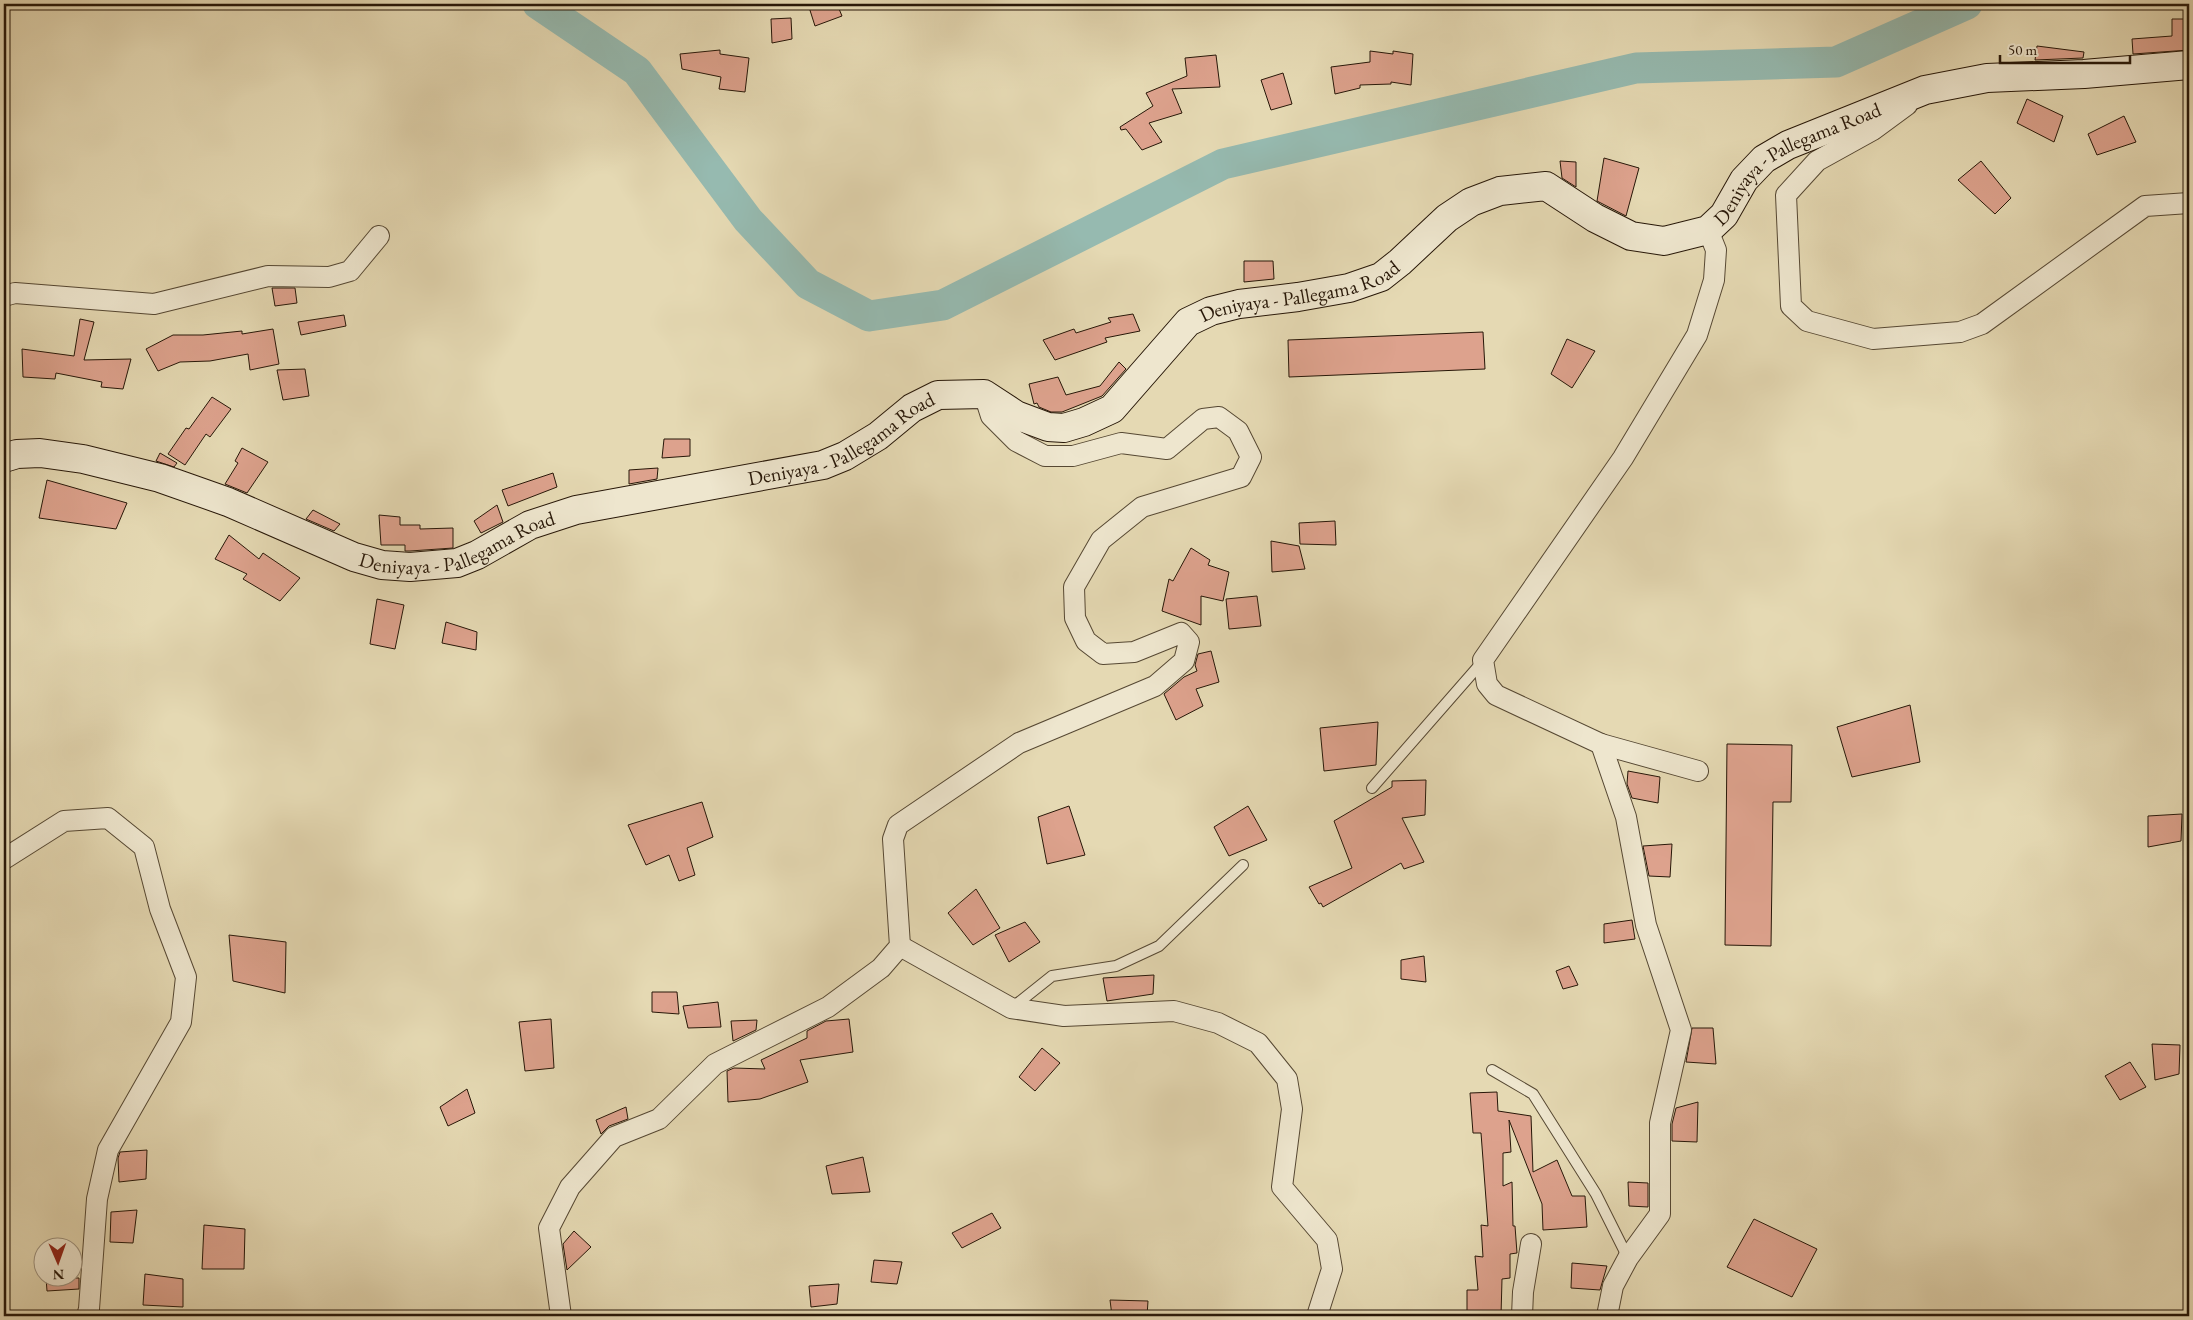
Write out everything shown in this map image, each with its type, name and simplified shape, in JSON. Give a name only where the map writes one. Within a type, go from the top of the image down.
[{"type":"main road","name":"Deniyaya - Pallegama Road","points":[[4,458],[17,454],[40,453],[83,459],[160,478],[228,502],[354,558],[382,565],[410,567],[457,562],[477,555],[530,525],[576,510],[823,465],[845,456],[878,436],[912,408],[938,395],[984,394],[1016,415],[1048,427],[1064,428],[1084,422],[1112,409],[1188,322],[1211,311],[1240,304],[1349,288],[1381,276],[1400,262],[1447,218],[1471,202],[1500,191],[1546,186],[1595,218],[1631,236],[1664,241],[1708,230],[1724,215],[1744,180],[1764,159],[1788,145],[1926,90],[1987,78],[2084,74],[2189,64]]},
{"type":"street","points":[[1926,90],[1873,130],[1818,161],[1786,195],[1791,306],[1807,321],[1873,338],[1960,332],[1982,324],[2145,206],[2189,203]]},
{"type":"street","points":[[1698,771],[1601,744],[1496,695],[1487,684],[1483,660],[1623,458],[1697,335],[1714,280],[1716,250],[1708,230]]},
{"type":"street","points":[[4,296],[15,293],[154,304],[268,276],[329,276],[350,271],[379,236]]},
{"type":"street","points":[[562,1316],[549,1228],[570,1187],[614,1137],[659,1119],[715,1064],[828,1007],[881,968],[900,946],[893,839],[898,825],[1019,743],[1155,686],[1184,661],[1189,642],[1181,633],[1134,652],[1103,654],[1086,641],[1075,618],[1074,587],[1102,540],[1142,507],[1241,477],[1252,457],[1238,431],[1220,417],[1203,419],[1167,449],[1121,443],[1073,456],[1045,456],[1016,441],[991,416],[984,394]]},
{"type":"street","points":[[1601,744],[1626,817],[1646,925],[1681,1030],[1660,1123],[1660,1214],[1628,1258],[1613,1286],[1607,1316]]},
{"type":"street","points":[[4,860],[64,821],[108,818],[144,847],[160,909],[186,977],[181,1022],[108,1150],[97,1199],[87,1316]]},
{"type":"street","points":[[900,946],[1011,1008],[1064,1016],[1174,1011],[1218,1023],[1258,1043],[1287,1079],[1292,1109],[1282,1187],[1327,1240],[1332,1269],[1318,1316]]},
{"type":"street","points":[[1522,1316],[1523,1292],[1531,1244]]},
{"type":"lane","points":[[1372,788],[1483,660]]},
{"type":"lane","points":[[1011,1008],[1052,976],[1116,966],[1159,946],[1243,865]]},
{"type":"lane","points":[[1492,1070],[1532,1094],[1596,1194],[1628,1258]]},
{"type":"building","points":[[808,4],[837,4],[842,16],[815,26]]},
{"type":"building","points":[[791,18],[792,39],[772,43],[771,19]]},
{"type":"building","points":[[2172,19],[2189,19],[2189,50],[2133,54],[2132,39],[2172,36]]},
{"type":"building","points":[[2037,46],[2084,52],[2083,58],[2035,60]]},
{"type":"building","points":[[720,50],[720,54],[749,58],[745,92],[719,89],[721,77],[682,69],[680,54]]},
{"type":"building","points":[[1370,51],[1393,54],[1393,51],[1413,54],[1411,85],[1391,82],[1391,84],[1360,85],[1360,88],[1335,94],[1331,67],[1370,62]]},
{"type":"building","points":[[1216,55],[1220,87],[1172,89],[1182,113],[1149,123],[1162,142],[1142,150],[1126,129],[1121,130],[1120,127],[1153,106],[1146,93],[1187,76],[1185,58]]},
{"type":"building","points":[[1283,73],[1292,104],[1271,110],[1261,80]]},
{"type":"building","points":[[2027,99],[2063,116],[2054,142],[2017,123]]},
{"type":"building","points":[[2124,116],[2136,142],[2097,155],[2088,134]]},
{"type":"building","points":[[1604,158],[1639,168],[1626,216],[1597,201]]},
{"type":"building","points":[[1560,161],[1576,162],[1576,187],[1562,178]]},
{"type":"building","points":[[1981,161],[2011,198],[1995,214],[1958,180]]},
{"type":"building","points":[[1244,261],[1273,261],[1274,279],[1244,282]]},
{"type":"building","points":[[272,288],[295,288],[297,303],[275,306]]},
{"type":"building","points":[[1133,314],[1140,331],[1105,338],[1107,342],[1055,360],[1043,340],[1074,329],[1076,333],[1111,322],[1108,318]]},
{"type":"building","points":[[344,315],[346,326],[301,335],[298,322]]},
{"type":"building","points":[[80,319],[94,322],[84,360],[131,359],[123,389],[101,387],[102,382],[56,373],[55,379],[23,377],[22,349],[74,356]]},
{"type":"building","points":[[273,329],[279,364],[250,370],[248,354],[210,361],[180,362],[158,371],[146,349],[173,335],[203,335],[242,331],[242,334]]},
{"type":"building","points":[[1483,332],[1485,369],[1289,377],[1288,340]]},
{"type":"building","points":[[1567,339],[1595,351],[1572,388],[1551,374]]},
{"type":"building","points":[[1119,362],[1126,369],[1102,396],[1062,412],[1051,412],[1039,407],[1037,403],[1034,404],[1029,384],[1058,377],[1066,395],[1100,386]]},
{"type":"building","points":[[305,369],[309,396],[283,400],[277,370]]},
{"type":"building","points":[[212,397],[231,409],[210,437],[206,434],[185,465],[168,454],[186,428],[189,429]]},
{"type":"building","points":[[664,439],[690,439],[690,456],[662,458]]},
{"type":"building","points":[[242,448],[268,462],[247,493],[225,484],[238,463],[235,461]]},
{"type":"building","points":[[160,453],[177,463],[174,467],[156,461]]},
{"type":"building","points":[[658,468],[657,479],[629,484],[629,470]]},
{"type":"building","points":[[553,473],[557,487],[508,506],[502,490]]},
{"type":"building","points":[[47,480],[127,503],[116,529],[39,518]]},
{"type":"building","points":[[497,505],[503,522],[481,533],[474,521]]},
{"type":"building","points":[[313,510],[340,524],[334,531],[306,519]]},
{"type":"building","points":[[379,515],[400,517],[400,525],[420,525],[420,529],[453,528],[453,548],[405,551],[405,545],[381,545]]},
{"type":"building","points":[[1335,521],[1336,545],[1300,544],[1299,523]]},
{"type":"building","points":[[229,535],[259,559],[263,553],[300,578],[280,601],[243,579],[247,574],[215,559]]},
{"type":"building","points":[[1271,541],[1299,546],[1305,569],[1272,572]]},
{"type":"building","points":[[1191,548],[1210,560],[1208,565],[1229,572],[1223,601],[1201,596],[1201,625],[1162,611],[1169,579],[1173,581]]},
{"type":"building","points":[[1257,596],[1261,626],[1229,629],[1226,599]]},
{"type":"building","points":[[377,599],[404,605],[395,649],[370,644]]},
{"type":"building","points":[[446,622],[477,632],[476,650],[442,643]]},
{"type":"building","points":[[1211,651],[1219,682],[1196,689],[1203,706],[1176,720],[1164,694],[1184,677],[1197,671],[1195,665],[1198,654]]},
{"type":"building","points":[[1910,705],[1920,762],[1852,777],[1837,727]]},
{"type":"building","points":[[1378,722],[1376,765],[1324,771],[1320,728]]},
{"type":"building","points":[[1727,744],[1792,745],[1791,802],[1773,802],[1771,946],[1725,945]]},
{"type":"building","points":[[1628,771],[1660,777],[1658,803],[1632,798],[1627,784]]},
{"type":"building","points":[[1426,780],[1425,815],[1402,818],[1424,862],[1404,869],[1401,863],[1323,907],[1321,903],[1319,904],[1309,887],[1352,868],[1334,821],[1392,787],[1392,781]]},
{"type":"building","points":[[702,802],[713,837],[687,848],[695,875],[679,881],[669,855],[646,865],[628,825]]},
{"type":"building","points":[[1069,806],[1085,855],[1047,864],[1038,817]]},
{"type":"building","points":[[1248,806],[1267,840],[1229,856],[1214,827]]},
{"type":"building","points":[[2182,814],[2181,841],[2148,847],[2148,816]]},
{"type":"building","points":[[1672,844],[1670,877],[1649,876],[1643,846]]},
{"type":"building","points":[[976,889],[1000,928],[973,945],[948,913]]},
{"type":"building","points":[[1632,920],[1635,939],[1604,943],[1604,924]]},
{"type":"building","points":[[1025,922],[1040,942],[1009,962],[995,935]]},
{"type":"building","points":[[229,935],[286,942],[285,993],[233,981]]},
{"type":"building","points":[[1424,956],[1426,982],[1401,979],[1401,960]]},
{"type":"building","points":[[1569,966],[1578,985],[1563,989],[1556,971]]},
{"type":"building","points":[[1154,975],[1153,994],[1107,1001],[1103,978]]},
{"type":"building","points":[[652,992],[677,992],[679,1014],[652,1012]]},
{"type":"building","points":[[718,1002],[721,1027],[688,1028],[683,1006]]},
{"type":"building","points":[[551,1019],[554,1068],[525,1071],[519,1022]]},
{"type":"building","points":[[849,1019],[853,1052],[800,1060],[808,1082],[760,1099],[728,1102],[727,1071],[734,1068],[765,1069],[761,1060],[807,1038],[807,1031],[826,1021]]},
{"type":"building","points":[[757,1020],[756,1030],[733,1041],[731,1021]]},
{"type":"building","points":[[1692,1028],[1713,1028],[1716,1064],[1686,1062]]},
{"type":"building","points":[[2152,1044],[2180,1045],[2179,1074],[2155,1080]]},
{"type":"building","points":[[1042,1048],[1060,1063],[1035,1091],[1019,1077]]},
{"type":"building","points":[[2130,1062],[2146,1087],[2120,1100],[2105,1076]]},
{"type":"building","points":[[467,1089],[475,1113],[448,1126],[440,1107]]},
{"type":"building","points":[[1497,1092],[1498,1111],[1531,1116],[1533,1172],[1557,1160],[1572,1196],[1585,1196],[1587,1227],[1543,1230],[1542,1204],[1509,1120],[1511,1152],[1503,1153],[1503,1186],[1512,1182],[1513,1226],[1515,1226],[1517,1253],[1510,1254],[1510,1278],[1502,1279],[1501,1316],[1467,1316],[1467,1290],[1478,1290],[1475,1256],[1483,1257],[1481,1225],[1488,1226],[1481,1133],[1473,1133],[1470,1093]]},
{"type":"building","points":[[1698,1102],[1697,1142],[1672,1141],[1672,1124],[1676,1108]]},
{"type":"building","points":[[626,1107],[628,1119],[609,1126],[601,1134],[596,1120]]},
{"type":"building","points":[[147,1150],[146,1179],[119,1182],[118,1158],[120,1152]]},
{"type":"building","points":[[863,1157],[870,1192],[832,1194],[826,1166]]},
{"type":"building","points":[[1628,1182],[1648,1183],[1648,1207],[1629,1206]]},
{"type":"building","points":[[137,1210],[133,1243],[110,1242],[111,1212]]},
{"type":"building","points":[[992,1213],[1001,1228],[962,1248],[952,1233]]},
{"type":"building","points":[[1754,1219],[1817,1249],[1792,1297],[1727,1267]]},
{"type":"building","points":[[204,1225],[245,1229],[244,1269],[202,1269]]},
{"type":"building","points":[[574,1231],[591,1247],[567,1270],[563,1244]]},
{"type":"building","points":[[874,1260],[902,1262],[897,1284],[871,1282]]},
{"type":"building","points":[[1572,1263],[1607,1266],[1600,1290],[1571,1288]]},
{"type":"building","points":[[145,1274],[183,1279],[183,1307],[143,1305]]},
{"type":"building","points":[[839,1284],[837,1304],[811,1307],[809,1286]]},
{"type":"building","points":[[47,1288],[79,1288],[79,1289],[47,1291]]},
{"type":"building","points":[[1110,1300],[1148,1301],[1147,1316],[1112,1316]]},
{"type":"waterway","points":[[538,4],[637,71],[748,220],[808,284],[869,316],[943,305],[1223,164],[1636,68],[1836,62],[1967,4]]}]
